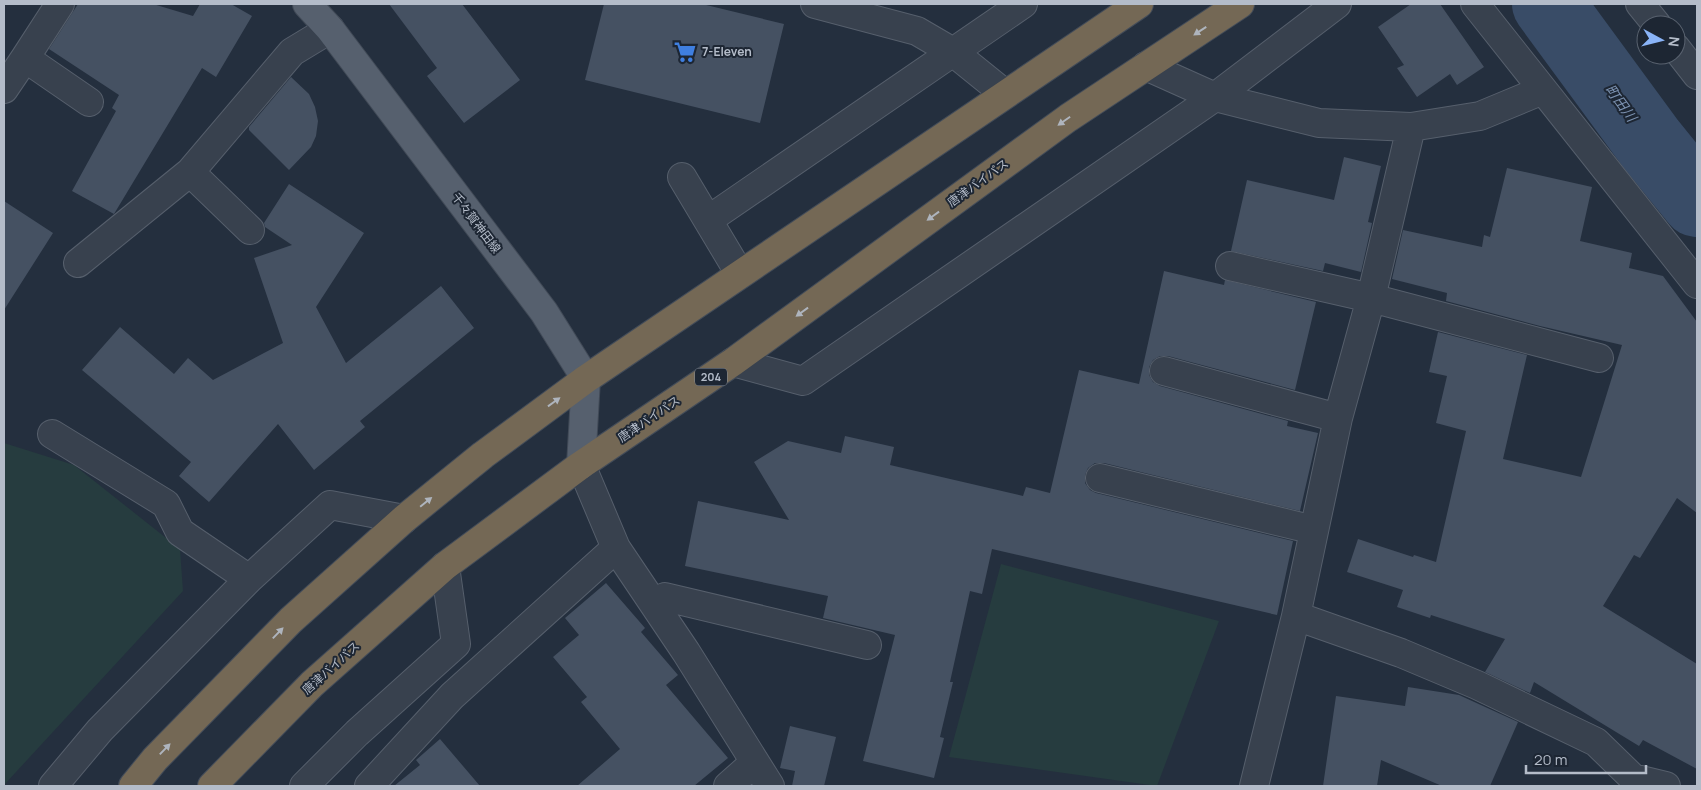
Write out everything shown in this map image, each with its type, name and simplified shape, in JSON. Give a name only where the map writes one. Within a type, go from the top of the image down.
[{"type":"highway","points":[[133,786],[155,759],[291,620],[404,519],[484,455],[586,379],[1139,4]]},
{"type":"highway","name":"唐津バイパス","points":[[212,786],[312,684],[445,566],[581,465],[733,362],[1068,118],[1240,4]]},
{"type":"main road","name":"千々賀神田線","points":[[307,4],[330,29],[544,312],[586,379]]},
{"type":"main road","points":[[581,465],[586,379]]},
{"type":"street","points":[[4,89],[60,4]]},
{"type":"street","points":[[815,4],[917,31],[953,52],[1005,94]]},
{"type":"street","points":[[708,220],[1023,4]]},
{"type":"street","points":[[733,362],[803,381],[1214,97],[1337,4]]},
{"type":"street","points":[[1475,4],[1697,284]]},
{"type":"street","points":[[1640,4],[1649,15]]},
{"type":"street","points":[[78,264],[190,172],[292,52],[330,29]]},
{"type":"street","points":[[25,58],[89,102]]},
{"type":"street","points":[[1686,61],[1697,75]]},
{"type":"street","points":[[1146,66],[1214,97],[1319,123],[1411,127],[1480,116],[1543,90]]},
{"type":"street","points":[[1254,786],[1296,616],[1338,418],[1371,298],[1411,127]]},
{"type":"street","points":[[190,172],[250,230]]},
{"type":"street","points":[[682,177],[740,274]]},
{"type":"street","points":[[1230,266],[1371,298],[1599,358]]},
{"type":"street","points":[[1164,371],[1338,418]]},
{"type":"street","points":[[52,434],[166,504],[180,532],[248,580]]},
{"type":"street","points":[[581,465],[616,548],[686,652],[770,786]]},
{"type":"street","points":[[1100,478],[1314,530]]},
{"type":"street","points":[[53,786],[100,730],[248,580],[330,505],[404,519]]},
{"type":"street","points":[[369,786],[452,696],[616,548]]},
{"type":"street","points":[[304,786],[357,733],[456,644],[445,566]]},
{"type":"street","points":[[653,602],[665,597],[867,645]]},
{"type":"street","points":[[1296,616],[1402,653],[1477,685],[1596,742],[1633,778],[1666,786]]},
{"type":"street","points":[[728,786],[755,762]]},
{"type":"green space","points":[[4,443],[74,465],[180,549],[183,591],[4,785]]},
{"type":"green space","points":[[1001,564],[1219,621],[1157,786],[949,757]]},
{"type":"building","points":[[78,4],[153,4],[193,16],[200,4],[231,4],[252,16],[216,77],[202,68],[114,214],[72,191],[116,111],[112,108],[119,95],[49,49]]},
{"type":"building","points":[[389,4],[462,4],[520,80],[464,123],[427,76],[437,68]]},
{"type":"building","name":"7-Eleven","points":[[604,4],[702,4],[784,24],[760,123],[585,80]]},
{"type":"building","points":[[1411,4],[1440,4],[1484,67],[1457,85],[1450,74],[1417,97],[1397,68],[1404,65],[1378,27]]},
{"type":"building","points":[[291,77],[309,94],[315,107],[318,121],[316,136],[311,147],[289,170],[249,130],[249,127]]},
{"type":"building","points":[[1344,157],[1381,166],[1368,222],[1372,223],[1361,272],[1325,263],[1323,271],[1231,251],[1247,180],[1334,200]]},
{"type":"building","points":[[1507,168],[1592,187],[1580,241],[1632,253],[1629,268],[1663,276],[1697,322],[1697,513],[1677,498],[1640,558],[1634,555],[1603,606],[1697,664],[1697,769],[1643,740],[1639,746],[1534,682],[1530,693],[1485,672],[1505,639],[1431,615],[1430,618],[1397,607],[1403,590],[1347,572],[1358,539],[1413,557],[1414,555],[1436,562],[1466,431],[1436,423],[1447,376],[1429,372],[1438,332],[1527,355],[1503,459],[1581,477],[1622,345],[1446,301],[1447,293],[1392,279],[1403,230],[1482,247],[1484,235],[1490,237]]},
{"type":"building","points":[[289,184],[364,233],[316,307],[346,363],[441,286],[474,328],[360,421],[365,427],[314,470],[278,424],[209,502],[179,476],[191,462],[82,370],[120,327],[174,374],[188,358],[213,380],[283,343],[254,258],[292,245],[265,227],[264,223]]},
{"type":"building","points":[[4,201],[53,233],[4,310]]},
{"type":"building","points":[[1164,271],[1224,285],[1225,280],[1316,302],[1295,390],[1168,356],[1160,356],[1153,360],[1149,367],[1149,375],[1153,382],[1160,386],[1288,421],[1287,426],[1318,433],[1300,511],[1104,463],[1095,463],[1088,468],[1085,475],[1085,483],[1090,490],[1096,493],[1293,541],[1277,615],[992,549],[982,594],[970,591],[950,682],[953,682],[940,737],[944,738],[934,778],[863,761],[895,635],[823,618],[828,596],[685,566],[698,501],[789,520],[754,462],[788,441],[841,453],[845,436],[894,447],[890,465],[1023,496],[1026,487],[1050,493],[1079,370],[1139,384]]},
{"type":"building","points":[[606,583],[645,628],[641,632],[678,675],[666,685],[728,758],[694,786],[577,786],[620,749],[581,702],[587,697],[553,657],[579,635],[565,618]]},
{"type":"building","points":[[1408,687],[1459,695],[1518,722],[1490,786],[1442,786],[1381,760],[1377,786],[1323,786],[1336,696],[1405,706]]},
{"type":"building","points":[[790,726],[836,737],[824,786],[792,786],[795,771],[780,768]]},
{"type":"building","points":[[440,739],[480,786],[394,786],[420,765],[416,760]]},
{"type":"waterway","name":"町田川","points":[[1548,4],[1650,143],[1697,201]]},
{"type":"place","name":"7-Eleven","points":[[685,52]]}]
